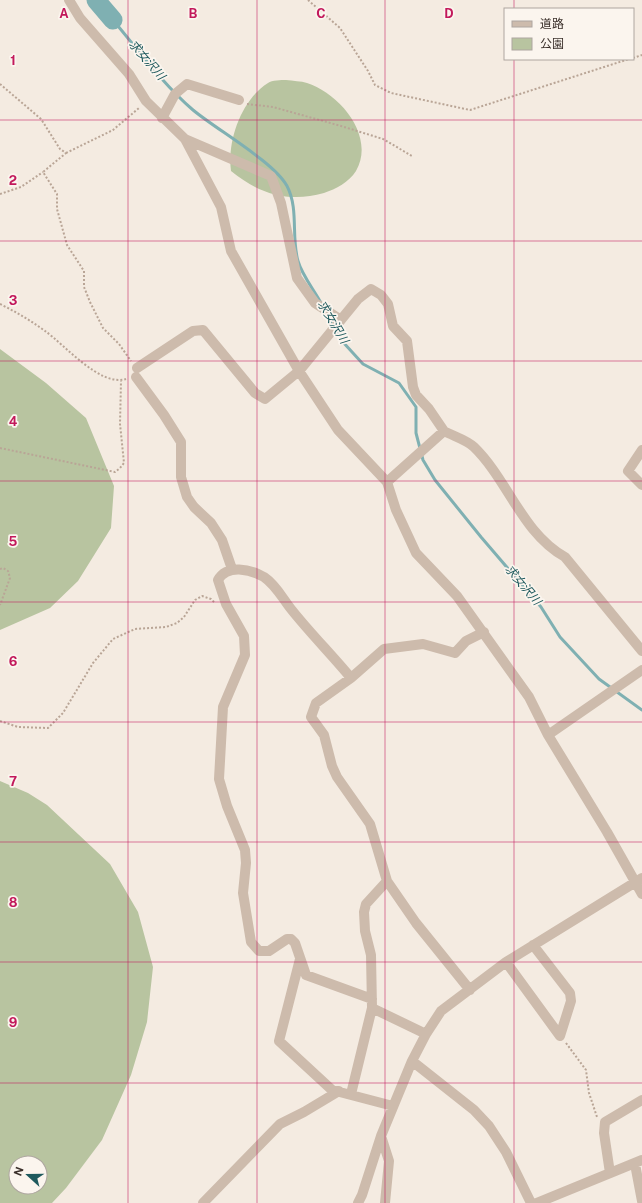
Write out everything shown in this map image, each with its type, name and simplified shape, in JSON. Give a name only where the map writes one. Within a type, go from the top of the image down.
[{"type":"street","points":[[69,0],[80,18],[129,74],[146,101],[185,139],[271,176],[281,203],[297,278],[315,303],[340,320]]},
{"type":"street","points":[[162,118],[175,94],[187,84],[239,100]]},
{"type":"street","points":[[185,139],[221,207],[231,251],[299,370],[338,430],[387,482],[396,510],[416,553],[458,596],[529,697],[548,735],[639,880],[642,894]]},
{"type":"street","points":[[232,570],[222,540],[211,523],[194,508],[187,497],[182,477],[181,442],[136,372],[193,331],[204,330],[255,393],[265,399],[299,370],[358,299],[371,289],[381,295],[388,304],[393,326],[407,341],[413,387],[416,396],[429,409],[444,432],[473,446],[495,471],[524,517],[550,549],[565,557],[642,651]]},
{"type":"street","points":[[387,482],[444,432]]},
{"type":"street","points":[[642,450],[628,471],[642,485]]},
{"type":"street","points":[[352,678],[292,610],[280,592],[265,578],[250,570],[232,570],[222,574],[218,580],[226,604],[244,636],[245,656],[222,707],[219,779],[227,806],[244,850],[246,863],[243,894],[251,942],[259,951],[269,951],[287,939],[291,939],[295,943],[306,975],[372,1003],[426,1034]]},
{"type":"street","points":[[470,990],[416,922],[387,881],[370,824],[337,777],[330,760],[324,735],[311,717],[316,703],[352,678],[384,649],[423,644],[456,653],[466,641],[484,632]]},
{"type":"street","points":[[548,735],[642,670]]},
{"type":"street","points":[[358,1203],[381,1136],[412,1061],[426,1034],[441,1011],[506,962],[639,880]]},
{"type":"street","points":[[351,1094],[372,1003],[370,955],[365,931],[364,912],[366,904],[387,881]]},
{"type":"street","points":[[533,945],[570,993],[571,1001],[560,1036]]},
{"type":"street","points":[[300,960],[279,1041],[332,1090],[393,1106]]},
{"type":"street","points":[[506,962],[560,1036]]},
{"type":"street","points":[[412,1061],[474,1110],[489,1126],[506,1152],[531,1203]]},
{"type":"street","points":[[203,1203],[280,1124],[304,1112],[338,1091]]},
{"type":"street","points":[[610,1173],[604,1133],[605,1122],[642,1100]]},
{"type":"street","points":[[381,1136],[389,1161],[385,1203]]},
{"type":"street","points":[[538,1203],[638,1162],[642,1201]]},
{"type":"path","points":[[308,0],[340,28],[368,71],[375,85],[391,94],[470,110],[626,60]]},
{"type":"path","points":[[0,84],[41,119],[60,149],[66,153]]},
{"type":"path","points":[[239,100],[251,105],[273,107],[383,140],[412,156]]},
{"type":"path","points":[[0,194],[21,187],[43,172],[66,153],[113,130],[146,101]]},
{"type":"path","points":[[43,172],[57,194],[58,208],[67,245],[84,271],[84,287],[90,302],[103,328],[119,344],[136,372]]},
{"type":"path","points":[[0,304],[21,315],[46,332],[88,367],[103,376],[121,381],[120,424],[124,463],[115,472],[0,448]]},
{"type":"path","points":[[0,569],[3,568],[8,571],[10,578],[0,605]]},
{"type":"path","points":[[0,721],[18,727],[48,728],[63,713],[93,663],[113,639],[136,629],[166,627],[177,623],[184,617],[195,600],[202,596],[211,599],[218,606]]},
{"type":"path","points":[[560,1036],[586,1070],[588,1093],[595,1115],[604,1127]]},
{"type":"green space","points":[[286,80],[307,83],[319,88],[331,96],[342,106],[358,130],[361,144],[361,158],[356,171],[350,179],[342,185],[324,193],[299,197],[275,194],[252,186],[231,171],[231,147],[243,110],[258,90],[268,83]]},
{"type":"green space","points":[[0,349],[46,383],[86,418],[114,486],[111,528],[78,581],[50,608],[0,630]]},
{"type":"green space","points":[[0,781],[28,793],[47,805],[110,864],[138,912],[153,967],[147,1022],[131,1075],[102,1140],[66,1188],[52,1203],[0,1203]]},
{"type":"waterway","name":"求女沢川","points":[[96,0],[113,20]]},
{"type":"waterway","name":"求女沢川","points":[[113,20],[182,100],[203,118],[258,157],[270,167],[287,186],[293,204],[295,242],[298,261],[305,277],[321,303]]},
{"type":"waterway","name":"求女沢川","points":[[328,315],[342,341],[363,364],[399,383],[416,407],[416,433],[423,460],[435,480],[481,537],[541,607],[560,637],[599,679],[642,710]]}]
